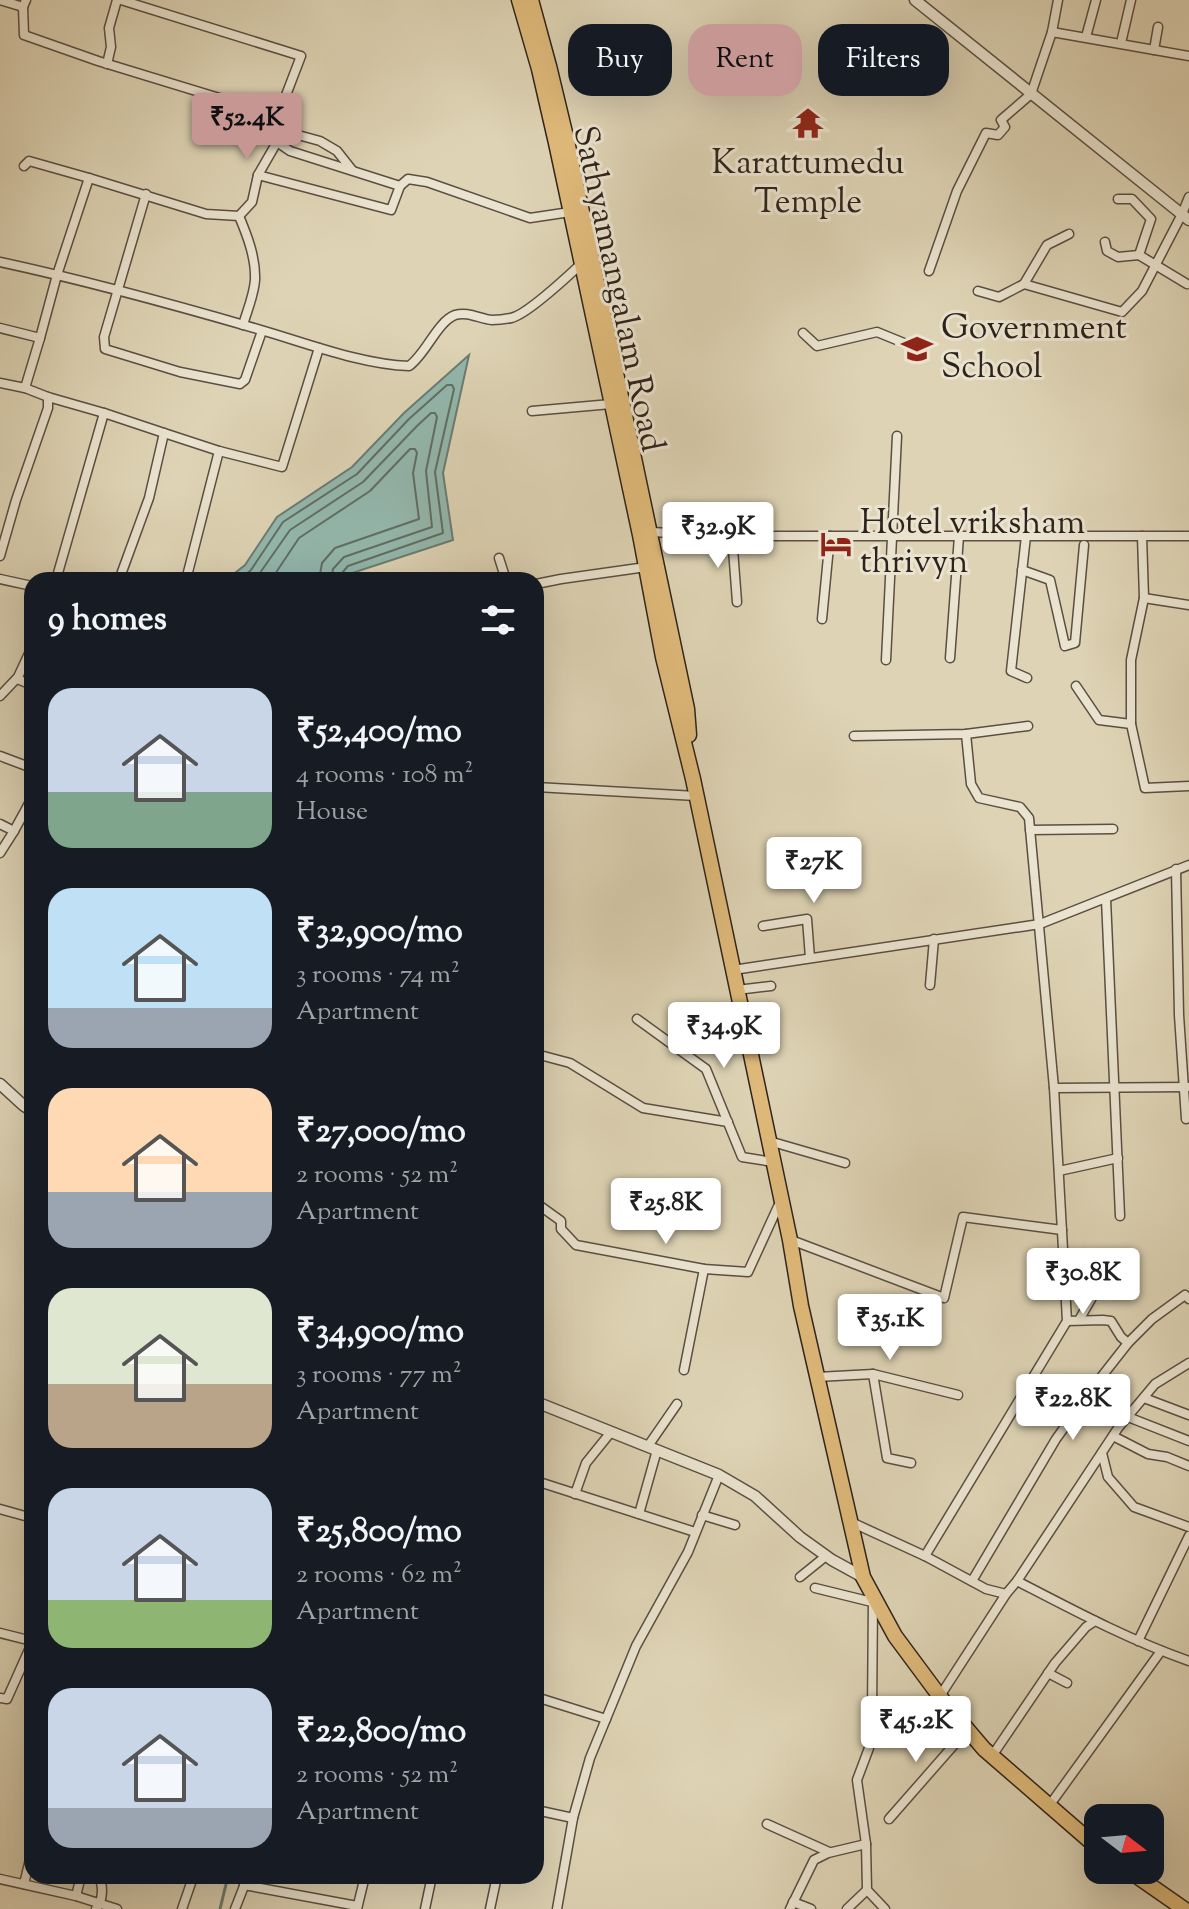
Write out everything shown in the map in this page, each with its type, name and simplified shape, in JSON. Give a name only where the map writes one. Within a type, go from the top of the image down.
[{"type":"highway","name":"Sathyamangalam Road","points":[[519,0],[539,69],[581,264],[651,532],[687,709],[693,779]]},
{"type":"highway","name":"Sathyamangalam Road","points":[[531,0],[553,81],[605,351],[611,404],[663,657],[693,779],[790,1240],[801,1306],[863,1577],[895,1636],[967,1730],[992,1756],[1084,1836]]},
{"type":"highway","points":[[1150,1884],[1186,1907]]},
{"type":"street","points":[[0,0],[24,3],[24,35],[107,64],[278,116],[298,135],[320,141],[337,151],[352,170]]},
{"type":"street","points":[[107,64],[111,47],[109,28],[119,0],[301,56],[278,116],[277,142],[258,175],[252,202],[239,216]]},
{"type":"street","points":[[915,0],[1186,217]]},
{"type":"street","points":[[929,271],[957,191],[986,133],[998,135],[1005,127],[1001,120],[1031,94],[1052,32],[1058,0]]},
{"type":"street","points":[[1086,37],[1096,0]]},
{"type":"street","points":[[1121,43],[1131,0]]},
{"type":"street","points":[[1154,50],[1158,27]]},
{"type":"street","points":[[1052,32],[1189,54]]},
{"type":"street","points":[[277,142],[290,151],[400,186]]},
{"type":"street","points":[[24,166],[29,161],[206,214],[239,216]]},
{"type":"street","points":[[258,175],[391,210],[400,186],[408,179],[427,182],[530,218],[570,212]]},
{"type":"street","points":[[25,388],[89,178]]},
{"type":"street","points":[[146,194],[104,337],[105,349],[180,372],[240,384],[262,331]]},
{"type":"street","points":[[1024,284],[1122,312],[1142,291],[1186,217],[1189,197]]},
{"type":"street","points":[[1118,199],[1132,199],[1151,219],[1139,255]]},
{"type":"street","points":[[239,216],[254,265],[255,282],[243,325]]},
{"type":"street","points":[[978,291],[999,297],[1024,284],[1047,245],[1069,234]]},
{"type":"street","points":[[1105,242],[1107,251],[1118,257],[1139,255],[1187,284]]},
{"type":"street","points":[[0,262],[243,325],[319,348],[381,363],[409,366],[418,360],[450,318],[458,314],[489,320],[514,318],[581,264]]},
{"type":"street","points":[[0,328],[40,338]]},
{"type":"street","points":[[803,333],[817,346],[877,332],[904,343]]},
{"type":"street","points":[[0,383],[25,388],[219,451],[282,467],[319,348]]},
{"type":"street","points":[[0,556],[48,408],[48,397]]},
{"type":"street","points":[[532,411],[611,404]]},
{"type":"street","points":[[58,572],[104,413]]},
{"type":"street","points":[[122,572],[149,498],[164,433]]},
{"type":"street","points":[[886,660],[897,436]]},
{"type":"street","points":[[188,572],[219,451]]},
{"type":"street","points":[[651,532],[732,536],[1189,536]]},
{"type":"street","points":[[732,536],[737,602]]},
{"type":"street","points":[[822,619],[830,536]]},
{"type":"street","points":[[950,658],[959,536]]},
{"type":"street","points":[[1026,536],[1011,671],[1027,678]]},
{"type":"street","points":[[1142,536],[1144,598],[1131,660],[1131,724],[1145,788],[1189,786]]},
{"type":"street","points":[[1022,570],[1050,580],[1065,646],[1075,643],[1084,545]]},
{"type":"street","points":[[499,558],[503,572]]},
{"type":"street","points":[[544,582],[646,567]]},
{"type":"street","points":[[0,579],[24,584]]},
{"type":"street","points":[[1144,598],[1189,605]]},
{"type":"street","points":[[0,696],[17,679],[24,664]]},
{"type":"street","points":[[17,679],[24,682]]},
{"type":"street","points":[[1076,686],[1099,720],[1131,724]]},
{"type":"street","points":[[854,736],[966,734],[1028,726]]},
{"type":"street","points":[[925,1556],[1067,1321],[1054,1088],[1029,818],[1020,807],[979,798],[971,784],[966,734]]},
{"type":"street","points":[[0,756],[24,765]]},
{"type":"street","points":[[544,787],[696,796]]},
{"type":"street","points":[[0,853],[24,813]]},
{"type":"street","points":[[0,824],[14,831]]},
{"type":"street","points":[[1030,830],[1113,829]]},
{"type":"street","points":[[733,970],[1040,924],[1189,865]]},
{"type":"street","points":[[1176,869],[1179,1015],[1186,1119]]},
{"type":"street","points":[[1106,899],[1120,1216]]},
{"type":"street","points":[[763,926],[807,919],[810,958]]},
{"type":"street","points":[[930,985],[934,939]]},
{"type":"street","points":[[1179,953],[1189,952]]},
{"type":"street","points":[[737,990],[771,986]]},
{"type":"street","points":[[1179,1015],[1189,1014]]},
{"type":"street","points":[[637,1019],[706,1069],[742,1157],[773,1162]]},
{"type":"street","points":[[544,1056],[570,1063],[643,1108],[728,1122]]},
{"type":"street","points":[[0,1084],[24,1104]]},
{"type":"street","points":[[1054,1088],[1186,1087]]},
{"type":"street","points":[[769,1141],[845,1163]]},
{"type":"street","points":[[1059,1171],[1118,1158]]},
{"type":"street","points":[[544,1209],[561,1221],[561,1229],[576,1245],[704,1269],[748,1272],[781,1199]]},
{"type":"street","points":[[790,1240],[944,1298],[963,1217],[1062,1230]]},
{"type":"street","points":[[684,1370],[704,1269]]},
{"type":"street","points":[[1079,1320],[1101,1282]]},
{"type":"street","points":[[972,1581],[1056,1439],[1128,1343],[1152,1319],[1185,1295],[1189,1299]]},
{"type":"street","points":[[1067,1321],[1111,1321],[1128,1343]]},
{"type":"street","points":[[940,1696],[1113,1436],[1155,1384],[1189,1363]]},
{"type":"street","points":[[873,1374],[887,1458],[911,1463]]},
{"type":"street","points":[[817,1377],[873,1374],[958,1395]]},
{"type":"street","points":[[1144,1398],[1189,1415]]},
{"type":"street","points":[[639,1514],[653,1448],[677,1404]]},
{"type":"street","points":[[544,1405],[719,1475],[755,1496],[826,1556],[863,1577]]},
{"type":"street","points":[[1128,1417],[1189,1441]]},
{"type":"street","points":[[575,1494],[586,1463],[611,1432]]},
{"type":"street","points":[[1113,1436],[1148,1454],[1167,1457],[1189,1466]]},
{"type":"street","points":[[1102,1453],[1108,1477],[1134,1507],[1189,1527]]},
{"type":"street","points":[[557,1909],[573,1818],[590,1758],[636,1646],[688,1552],[719,1475]]},
{"type":"street","points":[[544,1484],[695,1532]]},
{"type":"street","points":[[0,1509],[24,1516]]},
{"type":"street","points":[[702,1515],[735,1525]]},
{"type":"street","points":[[850,1522],[925,1556],[986,1589],[1006,1594]]},
{"type":"street","points":[[1138,1641],[1189,1536]]},
{"type":"street","points":[[800,1577],[826,1556]]},
{"type":"street","points":[[1017,1581],[1095,1621],[1189,1661]]},
{"type":"street","points":[[815,1588],[873,1599],[869,1748],[857,1780],[866,1844],[867,1890],[885,1909]]},
{"type":"street","points":[[992,1756],[1069,1645],[1095,1621]]},
{"type":"street","points":[[0,1633],[24,1640]]},
{"type":"street","points":[[1049,1806],[1161,1651]]},
{"type":"street","points":[[0,1698],[7,1699],[24,1660]]},
{"type":"street","points":[[1048,1673],[1067,1683]]},
{"type":"street","points":[[544,1700],[606,1719]]},
{"type":"street","points":[[889,1819],[967,1730]]},
{"type":"street","points":[[544,1812],[573,1818]]},
{"type":"street","points":[[767,1824],[829,1852]]},
{"type":"street","points":[[811,1909],[791,1905],[814,1860],[829,1852],[866,1844]]},
{"type":"street","points":[[0,1879],[76,1896],[99,1906],[117,1909]]},
{"type":"street","points":[[76,1896],[79,1884]]},
{"type":"street","points":[[99,1906],[101,1884]]},
{"type":"street","points":[[182,1909],[191,1884]]},
{"type":"street","points":[[235,1909],[244,1884]]},
{"type":"street","points":[[262,1884],[357,1908],[363,1884]]},
{"type":"street","points":[[425,1909],[430,1884]]},
{"type":"street","points":[[490,1909],[495,1884]]},
{"type":"street","points":[[847,1909],[867,1890]]},
{"type":"water","points":[[469,355],[443,473],[453,540],[355,572],[236,572],[245,565],[277,517],[352,467],[404,413]]},
{"type":"waterway","points":[[220,1909],[226,1884]]},
{"type":"place","name":"Karattumedu Temple","points":[[808,123]]},
{"type":"place","name":"Government School","points":[[917,349]]},
{"type":"place","name":"Hotel vriksham thrivyn","points":[[836,544]]}]
